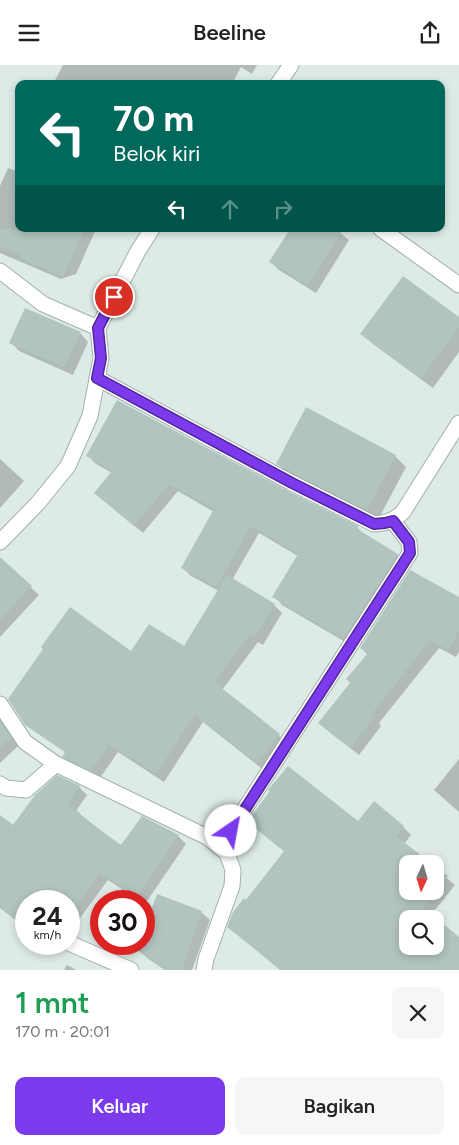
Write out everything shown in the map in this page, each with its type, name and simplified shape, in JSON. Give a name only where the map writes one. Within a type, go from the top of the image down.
[{"type":"street","points":[[281,80],[291,65]]},
{"type":"street","points":[[0,543],[38,503],[68,466],[90,416],[101,358],[98,328],[138,251],[150,232]]},
{"type":"street","points":[[385,232],[459,285]]},
{"type":"street","points":[[0,271],[43,304],[98,328]]},
{"type":"street","points":[[97,378],[292,483],[374,524],[393,521],[403,512],[459,423]]},
{"type":"street","points":[[220,847],[410,553],[409,542],[393,521]]},
{"type":"street","points":[[0,704],[25,742],[56,765],[207,837],[227,853],[233,870],[232,886],[206,959],[204,970]]},
{"type":"street","points":[[0,784],[6,788],[26,790],[56,765]]},
{"type":"street","points":[[80,948],[132,970]]},
{"type":"building","points":[[0,229],[15,229],[15,232],[83,232],[63,277],[19,258],[21,255],[0,246]]},
{"type":"building","points":[[288,232],[341,232],[308,285],[269,262]]},
{"type":"building","points":[[403,276],[459,317],[459,327],[421,378],[360,334]]},
{"type":"building","points":[[25,308],[81,332],[64,367],[9,343]]},
{"type":"building","points":[[117,400],[358,526],[357,529],[398,554],[343,639],[272,597],[298,554],[251,526],[216,587],[181,568],[214,509],[169,484],[134,526],[94,493],[112,471],[86,456]]},
{"type":"building","points":[[306,407],[396,455],[367,510],[276,464]]},
{"type":"building","points":[[0,557],[32,586],[0,620]]},
{"type":"building","points":[[410,570],[459,597],[459,631],[448,650],[430,640],[371,715],[374,717],[350,748],[318,723],[350,683],[346,679],[368,653],[360,648]]},
{"type":"building","points":[[227,575],[275,604],[255,637],[250,634],[214,682],[280,734],[257,763],[195,715],[156,774],[109,745],[91,771],[62,757],[65,752],[25,725],[8,699],[43,649],[41,647],[70,607],[131,651],[149,624],[184,646]]},
{"type":"building","points":[[0,721],[11,738],[0,748]]},
{"type":"building","points":[[288,766],[358,821],[374,801],[404,826],[396,836],[420,855],[399,855],[399,900],[429,900],[423,907],[427,910],[399,910],[399,955],[444,955],[444,924],[459,937],[459,970],[281,970],[227,927],[233,912],[244,898],[246,900],[284,851],[247,822],[270,791],[268,790]]},
{"type":"building","points":[[57,775],[80,786],[68,804],[80,813],[79,815],[121,845],[142,816],[179,835],[141,890],[124,890],[100,873],[80,901],[80,890],[15,890],[15,919],[0,907],[0,815],[13,825],[35,795]]},
{"type":"building","points":[[444,873],[448,876],[444,881]]},
{"type":"building","points":[[157,894],[202,911],[182,970],[167,970],[144,955],[155,955],[155,900]]},
{"type":"route","points":[[114,297],[98,328],[101,358],[97,378],[292,483],[374,524],[393,521],[409,542],[410,553],[231,831]]}]
